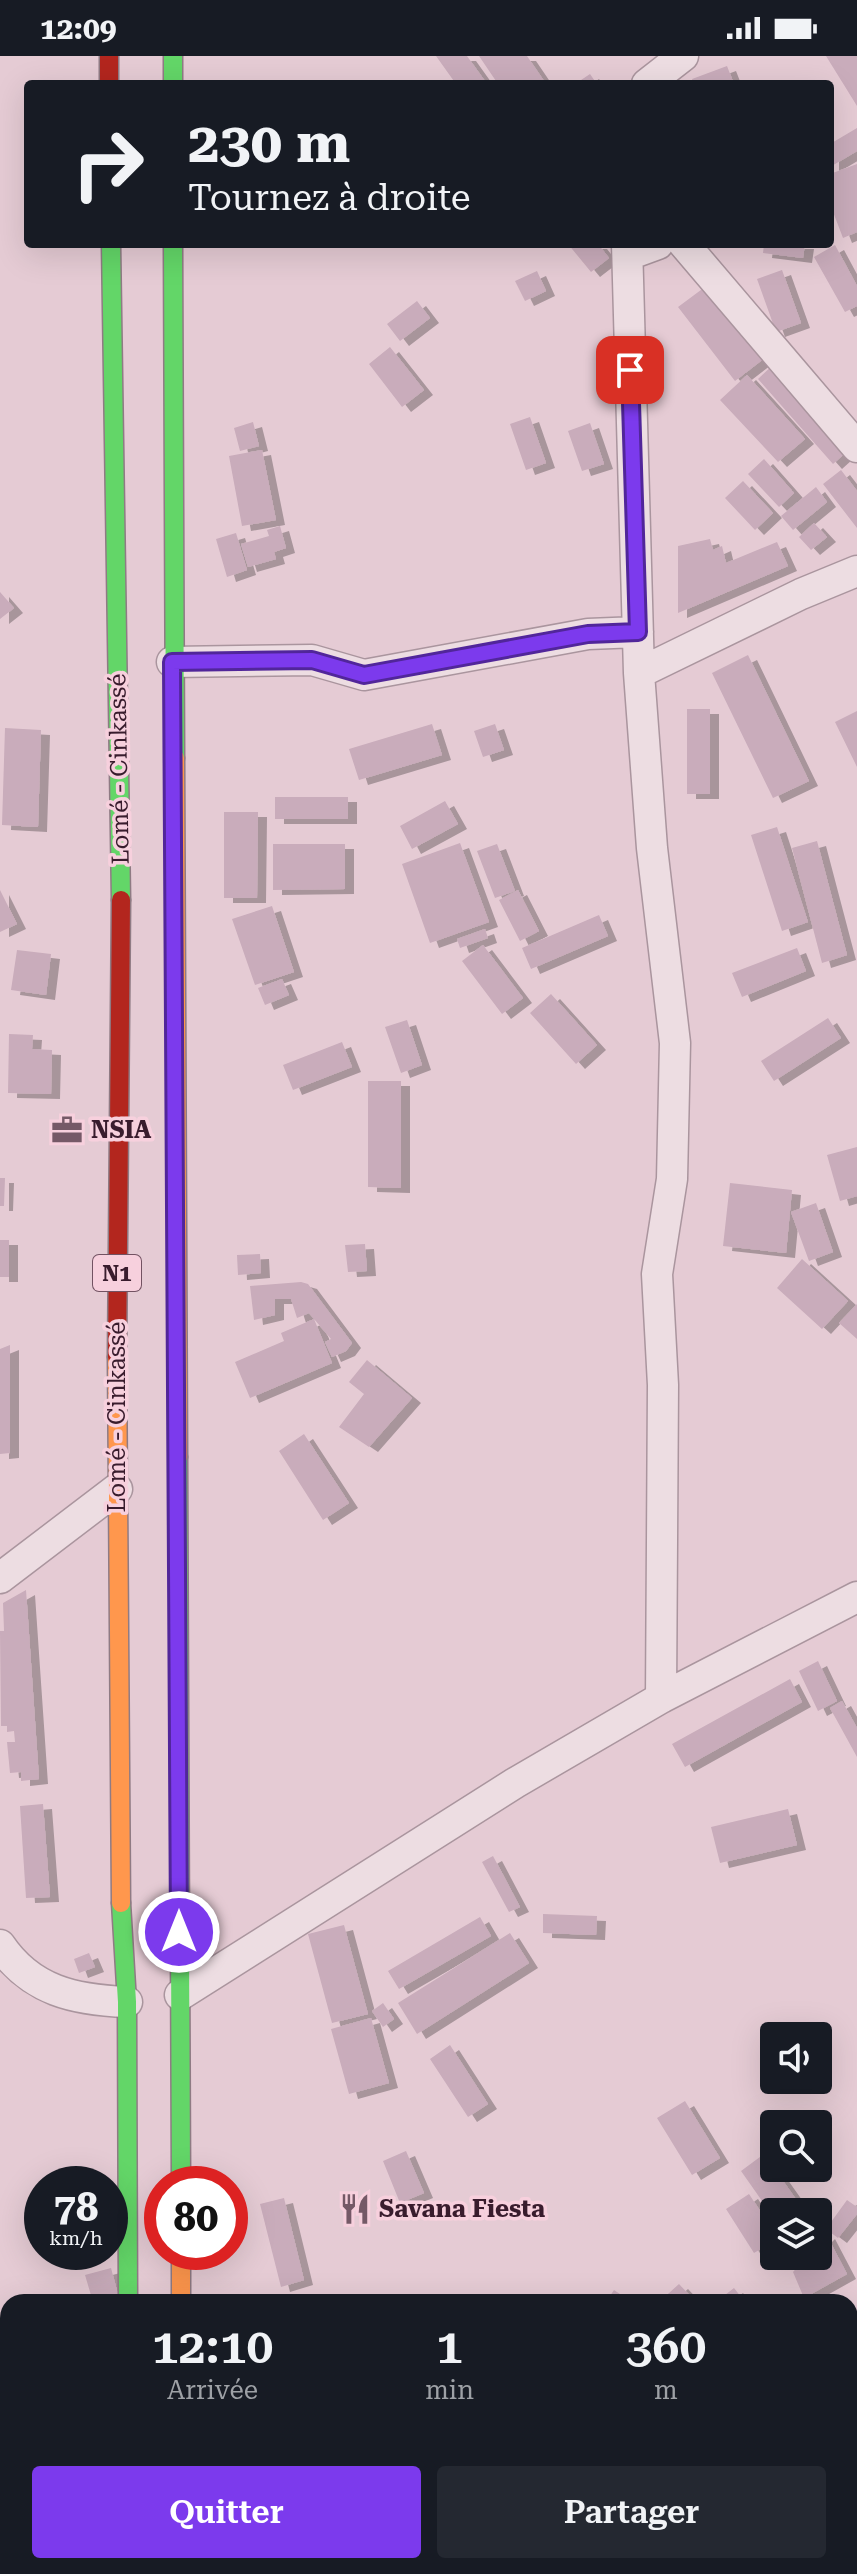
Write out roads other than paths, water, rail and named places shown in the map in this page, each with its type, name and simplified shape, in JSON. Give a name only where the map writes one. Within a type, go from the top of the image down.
[{"type":"highway","points":[[109,56],[109,80]]},
{"type":"highway","points":[[173,56],[173,80]]},
{"type":"highway","name":"Lomé - Cinkassé","points":[[111,248],[115,635],[129,834],[117,1172],[118,1850],[134,2001],[128,2294]]},
{"type":"highway","name":"N1","points":[[173,248],[172,662],[168,831],[173,1996],[180,2166]]},
{"type":"highway","points":[[181,2270],[181,2294]]},
{"type":"street","points":[[652,80],[683,56]]},
{"type":"street","points":[[687,248],[857,447]]},
{"type":"street","points":[[627,249],[639,673],[652,848],[675,1043],[672,1179],[657,1274],[663,1385],[661,1698]]},
{"type":"street","points":[[639,673],[801,594],[857,571]]},
{"type":"street","points":[[172,662],[312,660],[364,675],[588,634],[638,632]]},
{"type":"street","points":[[0,1578],[117,1489]]},
{"type":"street","points":[[173,1996],[515,1783],[661,1698],[857,1597]]},
{"type":"street","points":[[0,1945],[11,1961],[48,1987],[79,2000],[134,2001]]},
{"type":"place","name":"NSIA","points":[[67,1130]]},
{"type":"place","name":"Savana Fiesta","points":[[355,2209]]}]
